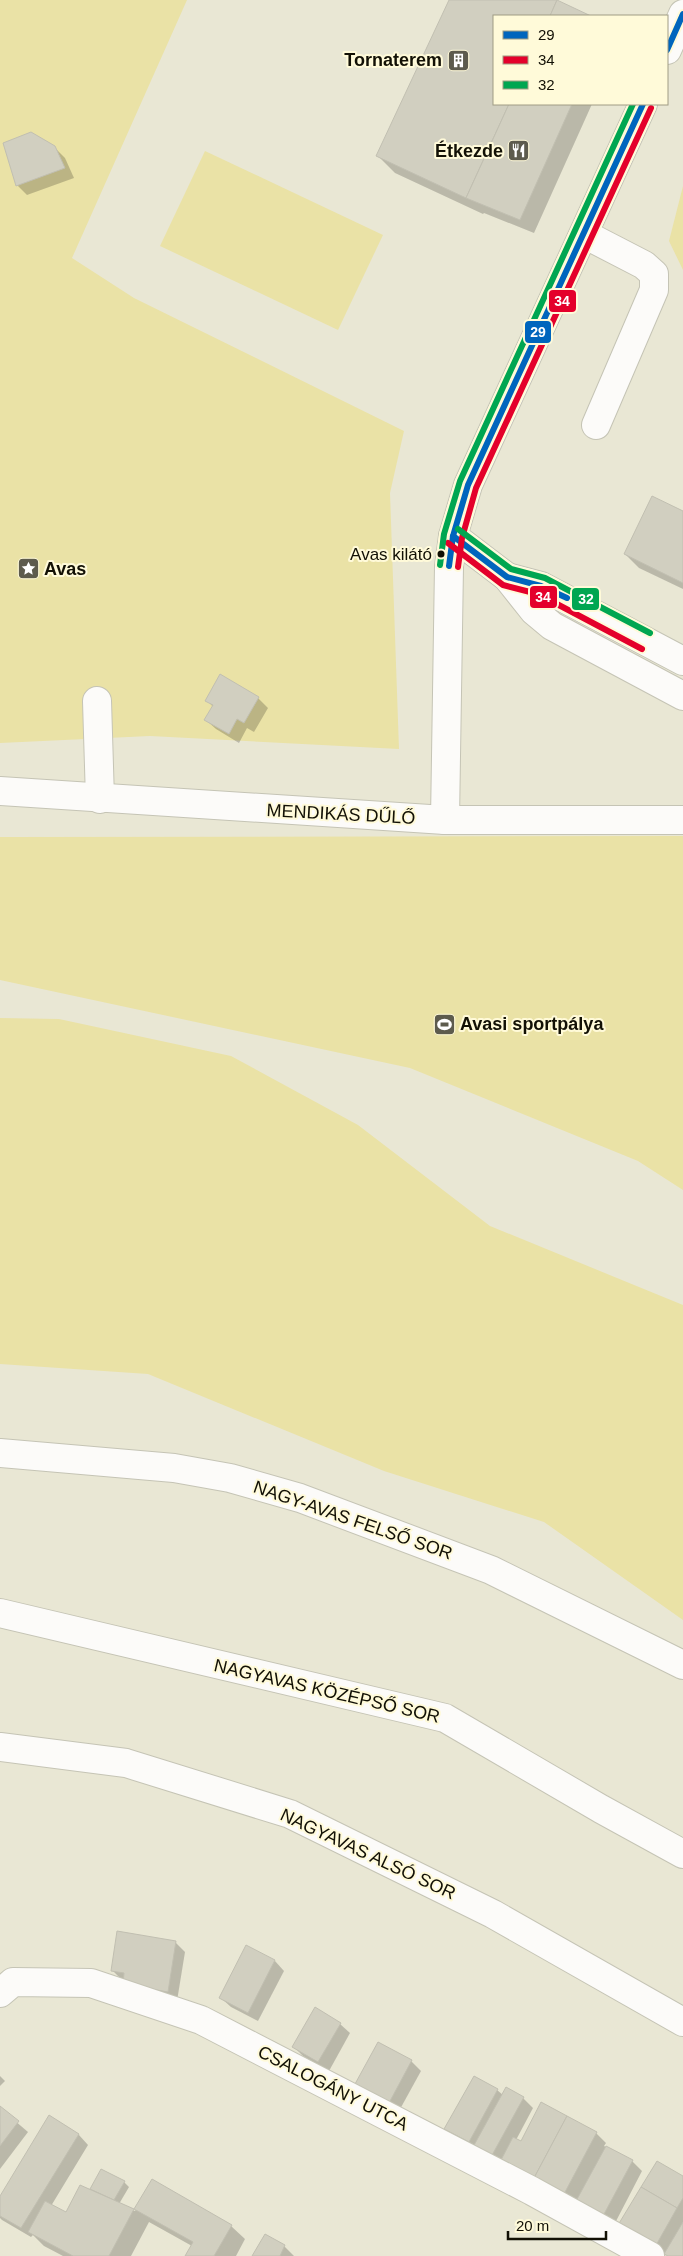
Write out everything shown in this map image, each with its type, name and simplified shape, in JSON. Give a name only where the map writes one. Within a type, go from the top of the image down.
[{"type":"street","points":[[668,48],[683,14]]},
{"type":"street","points":[[445,820],[450,566],[453,536],[468,485],[643,105]]},
{"type":"street","points":[[584,234],[644,265],[654,274],[654,290],[596,426]]},
{"type":"street","points":[[453,536],[507,577],[534,611],[552,626],[683,696]]},
{"type":"street","points":[[507,577],[524,580],[550,590],[683,661]]},
{"type":"street","points":[[97,701],[100,799]]},
{"type":"street","name":"MENDIKÁS DŰLŐ","points":[[0,791],[445,820],[683,820]]},
{"type":"street","name":"NAGY-AVAS FELSŐ SOR","points":[[0,1453],[174,1468],[230,1478],[300,1498],[491,1570],[683,1665]]},
{"type":"street","name":"NAGYAVAS KÖZÉPSŐ SOR","points":[[0,1613],[445,1718],[601,1809],[683,1854]]},
{"type":"street","name":"NAGYAVAS ALSÓ SOR","points":[[0,1747],[126,1763],[290,1814],[493,1914],[683,2022]]},
{"type":"street","name":"CSALOGÁNY UTCA","points":[[0,1993],[13,1982],[91,1983],[201,2020],[532,2191],[650,2256]]},
{"type":"shaded area","points":[[0,0],[187,0],[72,258],[134,298],[404,431],[390,493],[399,749],[150,736],[0,743]]},
{"type":"shaded area","points":[[205,151],[383,235],[338,330],[160,246]]},
{"type":"shaded area","points":[[683,186],[683,270],[669,241]]},
{"type":"shaded area","name":"Avasi sportpálya","points":[[683,836],[683,1190],[638,1161],[410,1068],[0,980],[0,837]]},
{"type":"shaded area","points":[[0,1018],[59,1019],[231,1056],[358,1125],[490,1226],[683,1305],[683,1620],[544,1522],[384,1471],[148,1374],[0,1364]]},
{"type":"building","name":"Tornaterem","points":[[449,0],[557,0],[550,15],[493,15],[493,105],[509,105],[466,198],[376,156]]},
{"type":"building","points":[[557,0],[589,15],[550,15]]},
{"type":"building","name":"Étkezde","points":[[509,105],[572,105],[520,220],[466,198]]},
{"type":"building","points":[[31,132],[55,146],[65,168],[16,186],[3,143]]},
{"type":"building","points":[[652,496],[683,511],[683,583],[624,554]]},
{"type":"building","points":[[220,674],[259,697],[244,723],[237,719],[229,734],[204,720],[213,705],[205,701]]},
{"type":"building","points":[[117,1931],[176,1941],[168,1992],[123,1984],[124,1973],[111,1971]]},
{"type":"building","points":[[246,1945],[275,1960],[248,2013],[219,1998]]},
{"type":"building","points":[[315,2007],[341,2023],[318,2062],[292,2047]]},
{"type":"building","points":[[378,2042],[412,2060],[389,2103],[355,2084]]},
{"type":"building","points":[[474,2076],[498,2089],[469,2142],[444,2129]]},
{"type":"building","points":[[506,2087],[524,2097],[491,2157],[473,2147]]},
{"type":"building","points":[[541,2102],[567,2116],[534,2178],[501,2160],[513,2137],[521,2141]]},
{"type":"building","points":[[0,2106],[19,2121],[0,2146]]},
{"type":"building","points":[[49,2115],[79,2134],[21,2228],[0,2216],[0,2196]]},
{"type":"building","points":[[567,2116],[597,2132],[564,2194],[534,2178]]},
{"type":"building","points":[[606,2146],[633,2160],[603,2216],[576,2201]]},
{"type":"building","points":[[657,2161],[683,2176],[683,2198],[677,2208],[641,2187]]},
{"type":"building","points":[[101,2169],[125,2181],[114,2200],[90,2189]]},
{"type":"building","points":[[152,2179],[232,2225],[214,2256],[185,2256],[193,2242],[134,2209]]},
{"type":"building","points":[[80,2185],[134,2209],[109,2256],[73,2256],[28,2232],[45,2201],[66,2212]]},
{"type":"building","points":[[641,2187],[677,2208],[655,2247],[618,2225]]},
{"type":"building","points":[[683,2222],[683,2256],[668,2256],[664,2254]]},
{"type":"building","points":[[265,2234],[285,2245],[280,2256],[252,2256]]},
{"type":"transit line","name":"29","points":[[668,48],[683,14]]},
{"type":"transit line","name":"32","points":[[440,565],[444,534],[460,481],[633,105]]},
{"type":"transit line","name":"29","points":[[449,566],[453,536],[468,485],[643,105]]},
{"type":"transit line","name":"34","points":[[458,567],[462,538],[476,488],[651,108]]},
{"type":"transit line","name":"32","points":[[458,529],[511,569],[545,578],[650,633]]},
{"type":"transit line","name":"29","points":[[453,536],[507,577],[541,586],[567,598]]},
{"type":"transit line","name":"34","points":[[448,543],[503,585],[538,594],[642,649]]},
{"type":"place","name":"Tornaterem","points":[[458,60]]},
{"type":"place","name":"Étkezde","points":[[519,151]]},
{"type":"place","name":"Avas kilátó","points":[[441,554]]},
{"type":"place","name":"Avas","points":[[28,569]]},
{"type":"place","name":"Avasi sportpálya","points":[[444,1024]]}]
